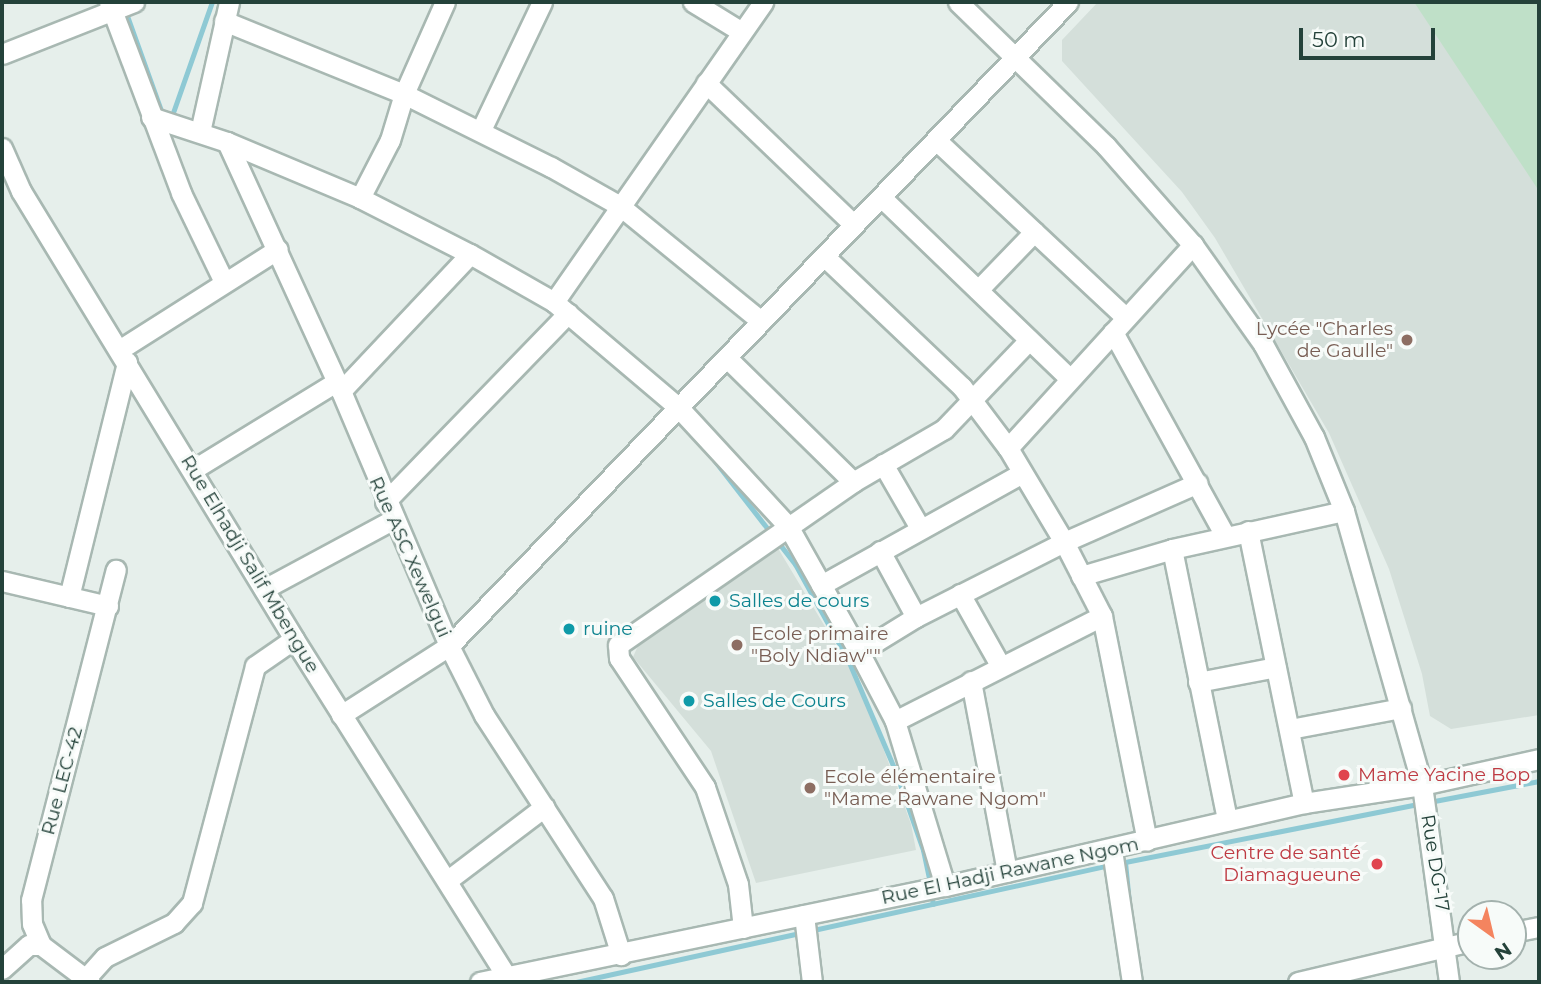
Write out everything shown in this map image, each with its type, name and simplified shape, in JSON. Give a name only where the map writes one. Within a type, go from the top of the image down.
[{"type":"street","points":[[2,54],[111,6],[134,2]]},
{"type":"street","points":[[200,132],[229,2]]},
{"type":"street","points":[[360,198],[390,140],[404,94],[445,2]]},
{"type":"street","points":[[481,130],[542,2]]},
{"type":"street","points":[[693,2],[741,32]]},
{"type":"street","points":[[264,589],[388,511],[561,308],[620,206],[763,2]]},
{"type":"street","name":"Rue DG-17","points":[[958,2],[1017,55],[1106,146],[1193,245],[1269,356],[1314,437],[1344,511],[1422,785],[1448,945],[1449,982]]},
{"type":"street","points":[[341,715],[449,646],[1069,2]]},
{"type":"street","points":[[111,6],[181,193],[224,282]]},
{"type":"street","points":[[224,21],[404,94],[481,130],[620,206],[761,321]]},
{"type":"street","points":[[706,83],[854,225]]},
{"type":"street","points":[[151,117],[227,142],[360,198],[470,254],[561,308],[678,408],[788,526],[859,652],[895,721],[944,886]]},
{"type":"street","points":[[936,140],[1034,232],[1119,325],[1225,536]]},
{"type":"street","name":"Rue ASC Xewelgui","points":[[227,142],[339,386],[388,511],[449,646],[484,715],[603,898],[621,955]]},
{"type":"street","name":"Rue Elhadji Salif Mbengue","points":[[2,148],[21,191],[194,469],[294,639],[506,976]]},
{"type":"street","points":[[881,197],[1070,379]]},
{"type":"street","points":[[978,290],[1034,232]]},
{"type":"street","points":[[1008,448],[1193,245]]},
{"type":"street","points":[[69,597],[123,356],[224,282],[278,249]]},
{"type":"street","points":[[194,469],[339,386],[470,254]]},
{"type":"street","points":[[824,256],[974,401],[1008,448],[1064,542],[1102,616],[1147,841]]},
{"type":"street","points":[[743,928],[738,884],[705,787],[620,658],[618,645],[853,482],[944,429],[974,401],[1029,340]]},
{"type":"street","points":[[727,358],[853,482]]},
{"type":"street","points":[[883,464],[920,528]]},
{"type":"street","points":[[821,585],[1022,473]]},
{"type":"street","points":[[859,652],[916,617],[1064,542],[1198,483]]},
{"type":"street","points":[[1081,576],[1172,549],[1344,511]]},
{"type":"street","points":[[1248,531],[1304,803]]},
{"type":"street","points":[[1172,549],[1227,820]]},
{"type":"street","points":[[880,551],[916,617]]},
{"type":"street","name":"Rue LEC-42","points":[[41,945],[32,924],[31,900],[116,569]]},
{"type":"street","points":[[2,581],[108,606]]},
{"type":"street","points":[[960,594],[1000,665]]},
{"type":"street","points":[[895,721],[1000,665],[1102,616]]},
{"type":"street","points":[[2,969],[29,944],[41,945],[88,980],[105,957],[174,923],[192,903],[255,666],[294,639]]},
{"type":"street","points":[[1198,682],[1276,667]]},
{"type":"street","points":[[971,681],[1007,872]]},
{"type":"street","points":[[1290,729],[1401,708]]},
{"type":"street","name":"Rue El Hadji Rawane Ngom","points":[[480,982],[506,976],[528,978],[743,928],[1112,850],[1304,803],[1422,785],[1539,759]]},
{"type":"street","points":[[448,880],[544,807]]},
{"type":"street","points":[[1112,850],[1132,982]]},
{"type":"street","points":[[804,915],[812,982]]},
{"type":"street","points":[[1306,982],[1457,943]]},
{"type":"shaded area","name":"Lycée \"Charles de Gaulle\"","points":[[1098,2],[1539,2],[1539,715],[1451,729],[1430,716],[1422,674],[1389,569],[1329,433],[1215,238],[1182,192],[1062,61],[1062,40]]},
{"type":"shaded area","points":[[776,545],[860,685],[911,824],[916,850],[756,883],[711,751],[633,657],[641,639]]},
{"type":"green space","points":[[1414,2],[1539,2],[1539,191]]},
{"type":"waterway","points":[[170,121],[212,2]]},
{"type":"waterway","points":[[125,10],[163,116]]},
{"type":"waterway","points":[[714,460],[795,564],[848,660],[895,770],[923,850],[930,883]]},
{"type":"waterway","points":[[1429,802],[1539,781]]},
{"type":"waterway","points":[[1120,863],[1419,804]]},
{"type":"waterway","points":[[1125,862],[1129,903]]},
{"type":"waterway","points":[[576,982],[1110,865]]},
{"type":"waterway","points":[[931,893],[933,904]]},
{"type":"place","name":"Lycée \"Charles de Gaulle\"","points":[[1407,340]]},
{"type":"place","name":"Salles de cours","points":[[715,601]]},
{"type":"place","name":"ruine","points":[[569,629]]},
{"type":"place","name":"Ecole primaire \"Boly Ndiaw\"\"","points":[[737,645]]},
{"type":"place","name":"Salles de Cours","points":[[689,701]]},
{"type":"place","name":"Mame Yacine Bop","points":[[1344,775]]},
{"type":"place","name":"Ecole élémentaire \"Mame Rawane Ngom\"","points":[[810,788]]},
{"type":"place","name":"Centre de santé Diamagueune","points":[[1377,864]]}]
